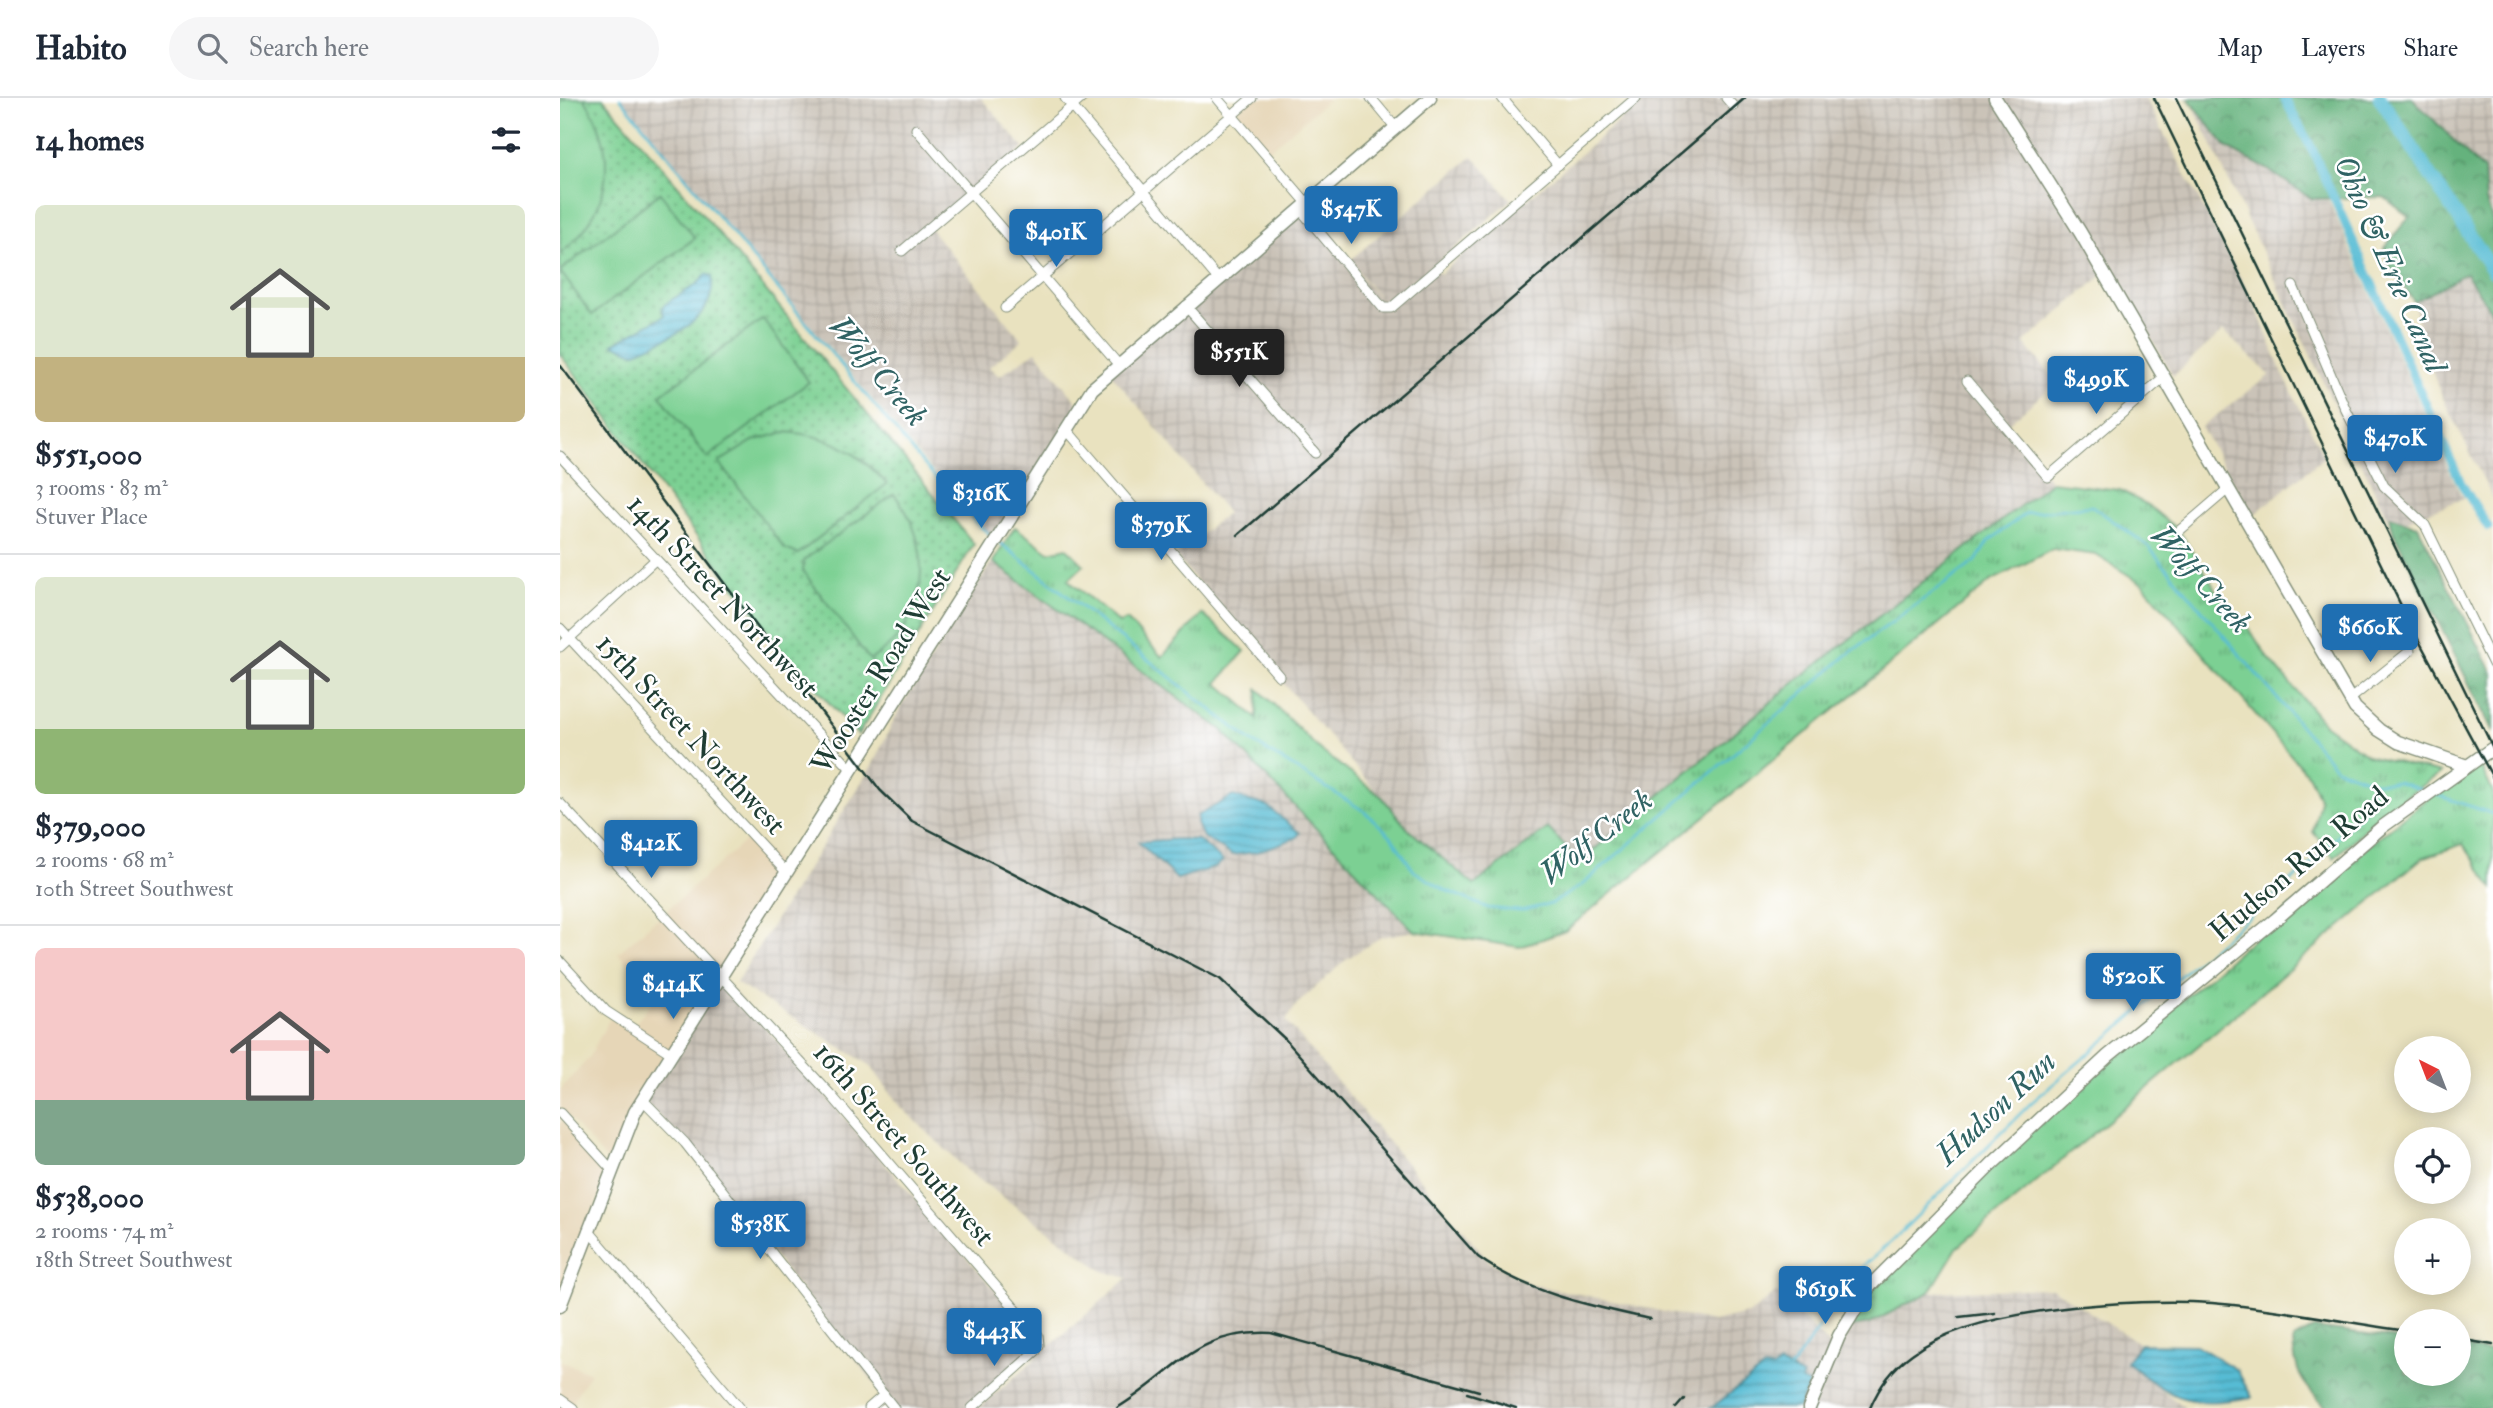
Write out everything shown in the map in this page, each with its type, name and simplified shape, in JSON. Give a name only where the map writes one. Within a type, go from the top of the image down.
[{"type":"main road","name":"Wooster Road West","points":[[560,1303],[631,1119],[984,556],[1092,389],[1430,98]]},
{"type":"main road","points":[[1995,98],[2080,232],[2349,700],[2379,730],[2398,742],[2467,766]]},
{"type":"main road","name":"Hudson Run Road","points":[[1809,1408],[1839,1336],[1869,1287],[1963,1192],[2108,1056],[2275,920],[2382,827],[2493,748]]},
{"type":"street","points":[[1065,98],[1218,279]]},
{"type":"street","points":[[902,251],[1082,98]]},
{"type":"street","points":[[1217,98],[1383,308],[1391,308],[1636,98]]},
{"type":"street","points":[[1095,233],[1252,98]]},
{"type":"street","points":[[1371,98],[1395,128]]},
{"type":"street","points":[[1502,98],[1559,165]]},
{"type":"street","points":[[1726,98],[1733,106]]},
{"type":"street","points":[[916,129],[1118,364]]},
{"type":"street","points":[[1005,308],[1082,243]]},
{"type":"street","points":[[2293,286],[2346,408],[2384,486],[2425,525],[2493,664]]},
{"type":"street","points":[[1186,306],[1315,453]]},
{"type":"street","points":[[1967,381],[2048,477],[2164,377]]},
{"type":"street","points":[[1066,429],[1279,676]]},
{"type":"street","name":"14th Street Northwest","points":[[560,456],[851,769]]},
{"type":"street","points":[[2179,531],[2228,489]]},
{"type":"street","points":[[560,647],[655,560]]},
{"type":"street","name":"15th Street Northwest","points":[[560,628],[786,873]]},
{"type":"street","points":[[2349,700],[2410,651]]},
{"type":"street","name":"16th Street Southwest","points":[[560,803],[830,1094],[1038,1335],[1038,1348],[972,1408]]},
{"type":"street","points":[[560,961],[606,1011],[672,1054]]},
{"type":"street","points":[[643,1100],[685,1143],[894,1408]]},
{"type":"street","points":[[560,1113],[612,1170]]},
{"type":"street","points":[[589,1230],[740,1408]]},
{"type":"street","points":[[869,1408],[884,1395]]},
{"type":"street","points":[[560,1399],[573,1408]]},
{"type":"shaded area","points":[[620,98],[981,98],[1024,148],[930,228],[1022,340],[989,367],[999,376],[1036,351],[1080,406],[995,538],[975,522]]},
{"type":"shaded area","points":[[1252,98],[1330,98],[1264,154],[1232,116]]},
{"type":"shaded area","points":[[1646,98],[2145,98],[2254,303],[2281,370],[2324,457],[2252,516],[2201,427],[2270,375],[2223,331],[2173,376],[2111,268],[2024,343],[2057,382],[2005,426],[2051,482],[1800,678],[1579,863],[1548,828],[1474,885],[1408,829],[1175,556],[1227,513],[1110,372],[1300,209],[1388,308],[1435,270],[1440,274]]},
{"type":"shaded area","points":[[2412,98],[2493,98],[2493,222],[2486,201],[2484,171]]},
{"type":"shaded area","points":[[2191,101],[2227,148],[2267,169],[2312,199],[2327,197],[2458,490],[2464,498],[2406,521],[2390,517],[2393,530]]},
{"type":"shaded area","points":[[1473,156],[1511,200],[1391,303],[1383,302],[1349,261]]},
{"type":"shaded area","points":[[2467,273],[2493,317],[2493,499],[2439,390],[2422,341],[2414,302]]},
{"type":"shaded area","points":[[992,562],[1221,729],[1414,931],[1381,937],[1348,958],[1297,1004],[1286,1021],[1489,1261],[1530,1284],[1713,1322],[1751,1313],[1777,1292],[1833,1349],[1844,1328],[1862,1326],[1930,1292],[2052,1288],[2140,1344],[2126,1362],[2185,1408],[979,1408],[1128,1278],[1103,1271],[969,1172],[900,1106],[870,1065],[736,983],[873,764],[900,708]]},
{"type":"shaded area","points":[[752,835],[787,873],[672,1054],[632,1028],[655,997],[618,953]]},
{"type":"shaded area","points":[[721,977],[1040,1341],[972,1408],[894,1408],[685,1143],[643,1100]]},
{"type":"shaded area","points":[[610,1018],[667,1054],[610,1164],[560,1107],[560,1090],[588,1059]]},
{"type":"shaded area","points":[[562,1120],[609,1171],[560,1297],[560,1122]]},
{"type":"shaded area","points":[[560,1361],[590,1373],[573,1400],[574,1407],[560,1397]]},
{"type":"green space","points":[[560,98],[603,98],[722,237],[974,544],[858,735],[785,654],[560,354]]},
{"type":"green space","points":[[567,98],[584,98],[603,140],[606,160],[600,201],[591,220],[560,254],[560,103]]},
{"type":"green space","points":[[2188,98],[2412,98],[2484,171],[2486,201],[2493,222],[2493,315],[2466,273],[2414,302],[2389,265],[2384,248],[2409,217],[2384,197],[2312,199],[2267,169],[2227,148]]},
{"type":"green space","points":[[660,193],[695,238],[592,315],[560,271]]},
{"type":"green space","points":[[763,319],[809,382],[707,458],[660,395]]},
{"type":"green space","points":[[785,432],[816,437],[842,447],[865,462],[887,484],[798,554],[785,549],[719,462],[753,441]]},
{"type":"green space","points":[[2051,482],[2120,490],[2149,506],[2179,531],[2230,612],[2248,627],[2266,655],[2325,725],[2367,755],[2441,773],[2382,812],[2334,858],[2313,832],[2320,800],[2309,776],[2143,584],[2096,555],[2053,549],[1991,581],[1565,931],[1520,947],[1414,931],[1221,729],[993,562],[1015,527],[1049,552],[1067,548],[1084,565],[1068,580],[1119,623],[1127,620],[1162,657],[1202,614],[1245,651],[1217,683],[1257,718],[1258,689],[1320,750],[1382,797],[1408,829],[1474,885],[1548,828],[1579,862],[1800,678]]},
{"type":"green space","points":[[894,494],[905,510],[919,545],[920,582],[909,618],[899,635],[870,660],[803,571],[804,560]]},
{"type":"green space","points":[[2390,516],[2418,526],[2493,673],[2493,732],[2393,531]]},
{"type":"green space","points":[[2477,759],[2493,792],[2493,888],[2463,844],[2422,858],[1957,1248],[1930,1292],[1869,1324],[1844,1328],[1857,1305],[1991,1165],[2275,920]]},
{"type":"green space","points":[[2315,1328],[2394,1338],[2394,1386],[2471,1386],[2471,1349],[2493,1352],[2493,1408],[2327,1408],[2301,1378],[2295,1361],[2293,1339]]},
{"type":"water","points":[[706,274],[712,276],[707,305],[688,326],[634,353],[613,344],[664,316],[662,307],[698,283]]},
{"type":"water","points":[[1233,796],[1267,806],[1300,833],[1296,838],[1256,852],[1232,855],[1203,837],[1197,824],[1197,816]]},
{"type":"water","points":[[1198,840],[1223,861],[1216,867],[1177,879],[1138,842]]},
{"type":"water","points":[[2140,1344],[2196,1345],[2237,1370],[2252,1397],[2211,1402],[2196,1401],[2170,1393],[2126,1362]]},
{"type":"water","points":[[1780,1364],[1803,1376],[1801,1381],[1809,1384],[1799,1408],[1711,1408],[1764,1368],[1772,1369]]},
{"type":"waterway","name":"Wolf Creek","points":[[620,98],[919,459],[975,522],[994,538]]},
{"type":"waterway","name":"Ohio & Erie Canal","points":[[2284,98],[2312,149],[2461,483],[2488,527]]},
{"type":"waterway","points":[[2380,98],[2493,271]]},
{"type":"waterway","name":"Wolf Creek","points":[[999,542],[1251,741],[1364,811],[1391,836],[1414,871],[1445,890],[1488,908],[1520,911],[1551,904],[1582,885],[1847,655],[1976,561],[1988,542],[2026,513],[2092,506],[2147,545],[2336,768],[2374,782],[2398,782],[2425,791]]},
{"type":"waterway","name":"Hudson Run","points":[[1790,1369],[1821,1325],[1833,1293],[1893,1240],[2031,1103],[2311,864],[2362,812],[2374,782]]},
{"type":"waterway","name":"Wolf Creek","points":[[2434,794],[2493,814]]},
{"type":"railway","points":[[1238,535],[1745,98]]},
{"type":"railway","points":[[2154,98],[2411,626],[2493,778]]},
{"type":"railway","points":[[2176,98],[2493,748]]},
{"type":"railway","points":[[560,365],[880,790],[912,821],[1220,979],[1285,1039],[1478,1257],[1517,1280],[1560,1297],[1650,1319]]},
{"type":"railway","points":[[1870,1408],[1893,1371],[1912,1354],[1940,1338],[1974,1326],[2056,1309],[2141,1302],[2212,1303],[2394,1329]]},
{"type":"railway","points":[[1959,1317],[1995,1313]]},
{"type":"railway","points":[[1117,1408],[1204,1346],[1223,1338],[1245,1334],[1271,1333],[1479,1391]]},
{"type":"railway","points":[[2471,1341],[2493,1345]]},
{"type":"railway","points":[[1467,1393],[1516,1408]]},
{"type":"railway","points":[[1676,1408],[1684,1399]]}]
